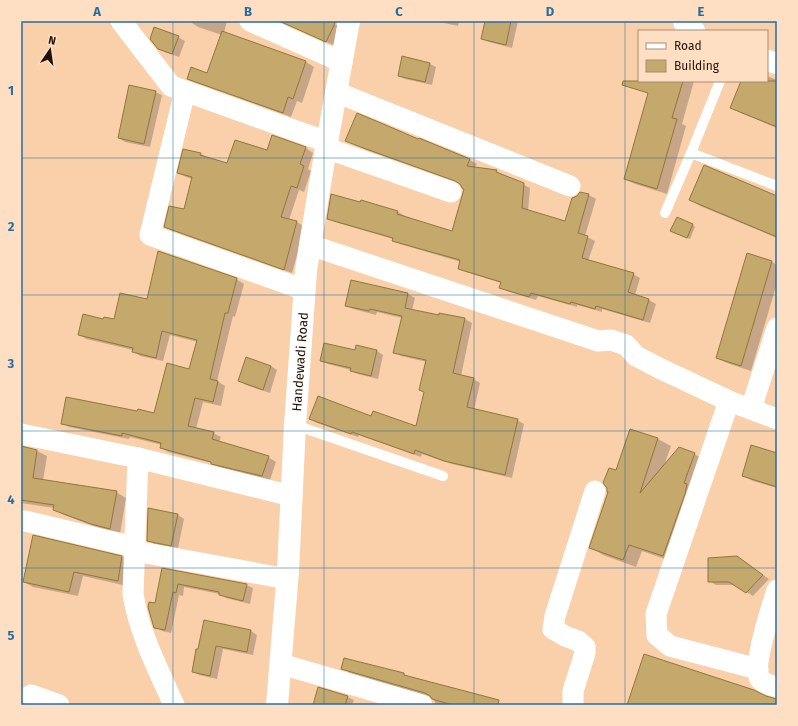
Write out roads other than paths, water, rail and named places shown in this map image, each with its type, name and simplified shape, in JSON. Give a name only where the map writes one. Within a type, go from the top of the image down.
[{"type":"main road","name":"Handewadi Road","points":[[277,705],[287,579],[305,290],[310,245],[326,145],[349,21]]},
{"type":"street","points":[[121,21],[171,86],[451,192]]},
{"type":"street","points":[[250,21],[342,62]]},
{"type":"street","points":[[684,21],[684,23],[694,30]]},
{"type":"street","points":[[185,91],[150,234],[305,290]]},
{"type":"street","points":[[336,92],[570,186]]},
{"type":"street","points":[[310,245],[598,341],[611,340],[626,345],[636,356],[659,368],[729,401],[777,419]]},
{"type":"street","points":[[751,409],[777,328]]},
{"type":"street","points":[[729,401],[656,614],[657,635],[670,646],[758,669]]},
{"type":"street","points":[[21,434],[138,458],[292,496]]},
{"type":"street","points":[[138,458],[133,594],[135,610],[144,637],[174,705]]},
{"type":"street","points":[[573,705],[573,691],[585,653],[585,647],[578,641],[553,629],[595,491]]},
{"type":"street","points":[[25,521],[135,549],[287,579]]},
{"type":"street","points":[[777,590],[759,655],[758,669],[760,678],[766,684],[777,687]]},
{"type":"street","points":[[280,664],[422,705]]},
{"type":"street","points":[[30,695],[59,705]]},
{"type":"lane","points":[[665,213],[691,154],[720,82]]},
{"type":"lane","points":[[691,154],[777,186]]},
{"type":"lane","points":[[296,425],[443,476]]}]
